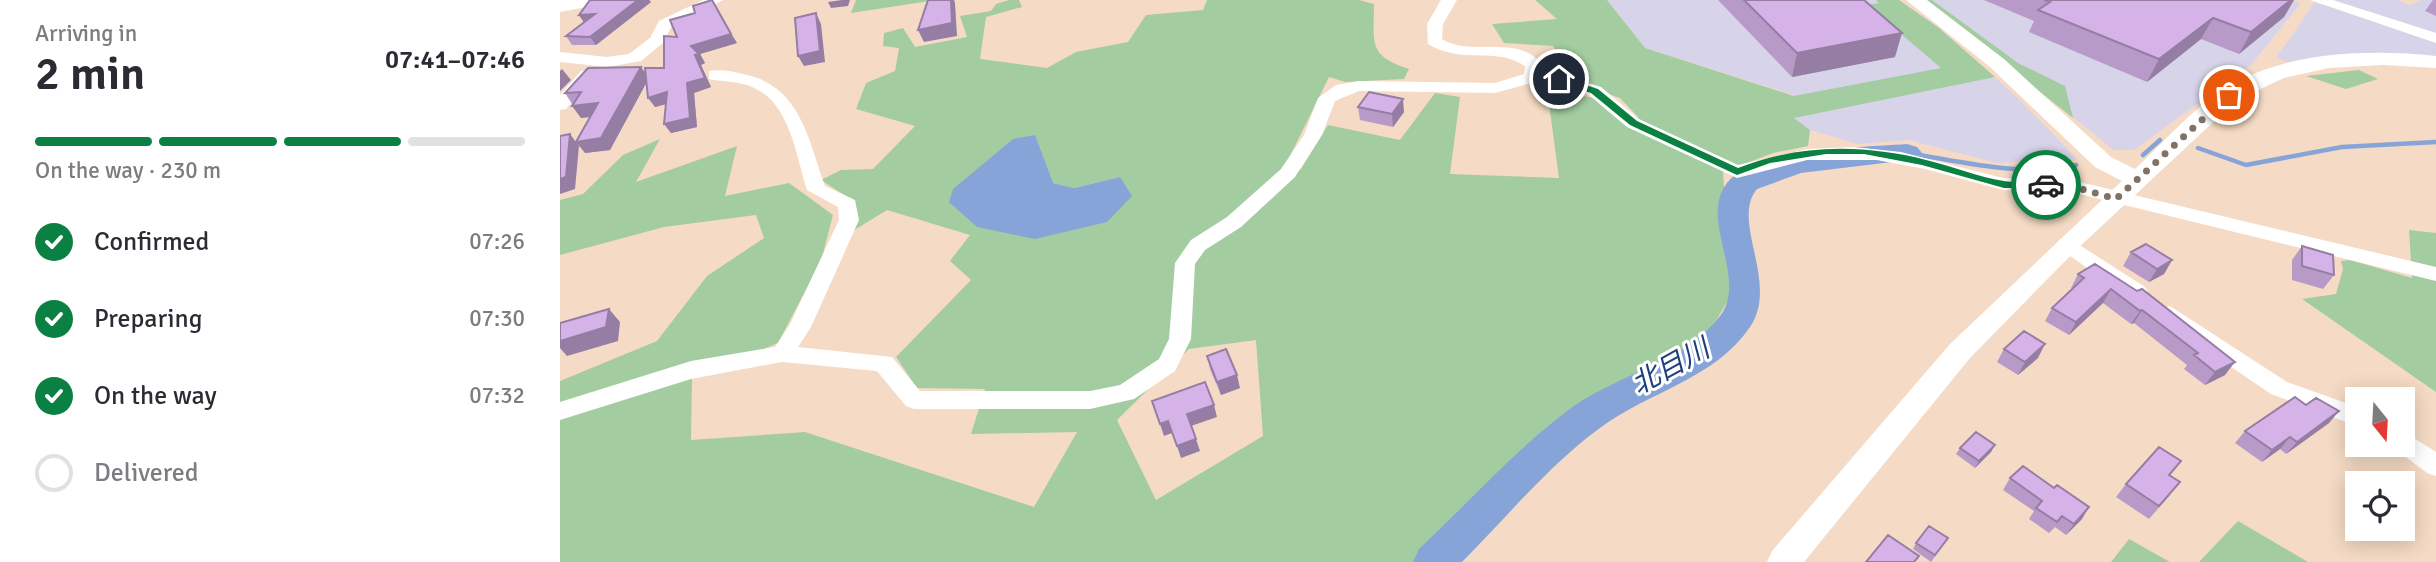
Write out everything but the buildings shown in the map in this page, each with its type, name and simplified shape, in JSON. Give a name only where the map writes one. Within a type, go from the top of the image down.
[{"type":"street","points":[[560,6],[596,0]]},
{"type":"street","points":[[560,57],[606,62],[639,56],[658,41],[665,24],[715,0]]},
{"type":"street","points":[[1449,0],[1435,24],[1434,41],[1444,49],[1460,53],[1503,50],[1522,54],[1534,64],[1532,77]]},
{"type":"street","points":[[1915,0],[1997,63],[2103,162],[2137,179]]},
{"type":"street","points":[[2318,0],[2436,38]]},
{"type":"street","points":[[1784,562],[1959,351],[2067,244],[2229,95],[2256,79],[2279,71],[2384,59],[2436,62]]},
{"type":"street","points":[[560,105],[588,74],[606,62]]},
{"type":"street","points":[[715,75],[743,78],[768,88],[785,106],[817,190],[848,204],[849,220],[800,327],[782,354]]},
{"type":"street","points":[[560,411],[691,370],[782,354],[884,363],[914,400],[1090,400],[1126,393],[1167,365],[1180,339],[1185,263],[1198,245],[1234,222],[1288,173],[1313,135],[1326,98],[1342,89],[1359,86],[1495,88],[1518,84],[1532,77],[1559,79],[1595,91],[1633,123],[1737,172],[1768,160],[1826,151],[1864,151],[1923,162],[2004,184],[2067,185],[2116,199],[2436,274]]},
{"type":"street","points":[[2067,244],[2279,388],[2345,413]]},
{"type":"street","points":[[2415,450],[2436,466]]},
{"type":"shaded area","points":[[1607,0],[1899,0],[1939,28],[2017,97],[2077,159],[1997,163],[1909,140],[1859,144],[1810,130],[1793,118],[1794,95],[1645,48]]},
{"type":"shaded area","points":[[1932,0],[2292,0],[2301,3],[2251,65],[2134,150],[2113,150]]},
{"type":"shaded area","points":[[2330,0],[2398,0],[2409,5],[2421,0],[2436,0],[2436,35]]},
{"type":"shaded area","points":[[2315,2],[2436,41],[2436,57],[2366,54],[2288,62],[2276,58]]},
{"type":"green space","points":[[856,0],[936,0],[851,13]]},
{"type":"green space","points":[[1019,0],[1022,7],[986,17],[980,59],[1047,68],[1076,52],[1128,42],[1146,15],[1203,10],[1207,0],[1359,0],[1374,4],[1374,38],[1379,53],[1395,64],[1409,69],[1404,79],[1345,82],[1329,77],[1286,164],[1301,169],[1328,125],[1400,140],[1435,93],[1460,97],[1450,174],[1559,178],[1547,89],[1594,98],[1622,122],[1638,117],[1620,98],[1581,85],[1553,46],[1504,43],[1492,24],[1557,19],[1535,0],[1607,0],[1645,48],[1794,96],[1941,68],[1867,5],[1879,3],[1876,0],[1899,0],[1939,28],[1995,77],[1794,118],[1810,130],[1808,146],[1773,153],[1723,172],[1731,296],[1704,340],[1621,386],[1576,420],[1423,562],[560,562],[560,381],[657,341],[707,276],[764,238],[756,215],[664,227],[560,255],[560,200],[583,194],[623,155],[660,139],[636,182],[737,146],[725,196],[789,183],[833,215],[821,261],[778,343],[692,378],[691,440],[805,432],[1034,507],[1077,432],[971,434],[985,389],[917,388],[896,357],[971,280],[950,261],[970,235],[887,210],[851,232],[855,202],[821,180],[841,170],[873,169],[915,126],[856,109],[866,83],[895,71],[899,48],[883,46],[884,33],[903,28],[915,47],[967,37],[960,16],[991,11],[996,4]],"holes":[[[1120,177],[977,227],[1053,183],[1074,188]],[[1256,340],[1263,436],[1156,500],[1117,420],[1189,349]]]},
{"type":"green space","points":[[1924,0],[1932,0],[2018,63],[2065,86],[2073,118]]},
{"type":"green space","points":[[2359,70],[2378,79],[2346,89],[2306,76]]},
{"type":"green space","points":[[2409,230],[2436,233],[2436,392],[2302,299],[2336,294],[2343,269],[2341,261],[2350,260],[2412,278]]},
{"type":"green space","points":[[2238,521],[2308,562],[2199,562]]},
{"type":"green space","points":[[2129,539],[2170,562],[2111,562]]},
{"type":"water","points":[[1035,135],[1053,183],[1074,188],[1120,177],[1132,196],[1107,222],[1035,239],[977,227],[949,202],[953,189],[1013,139]]},
{"type":"waterway","points":[[2143,155],[2160,140]]},
{"type":"waterway","points":[[2198,148],[2246,165],[2342,147],[2436,142]]},
{"type":"waterway","points":[[1907,153],[2012,169],[2076,165]]},
{"type":"waterway","name":"北目川","points":[[1434,562],[1526,471],[1584,419],[1707,350],[1738,318],[1744,302],[1745,283],[1734,208],[1737,193],[1746,182],[1761,174],[1801,164],[1847,157],[1907,153]]},
{"type":"way so far","points":[[2046,185],[2067,185],[2116,199],[2229,95]]},
{"type":"route","points":[[1559,79],[1595,91],[1633,123],[1737,172],[1768,160],[1826,151],[1864,151],[1923,162],[2004,184],[2046,185]]}]
